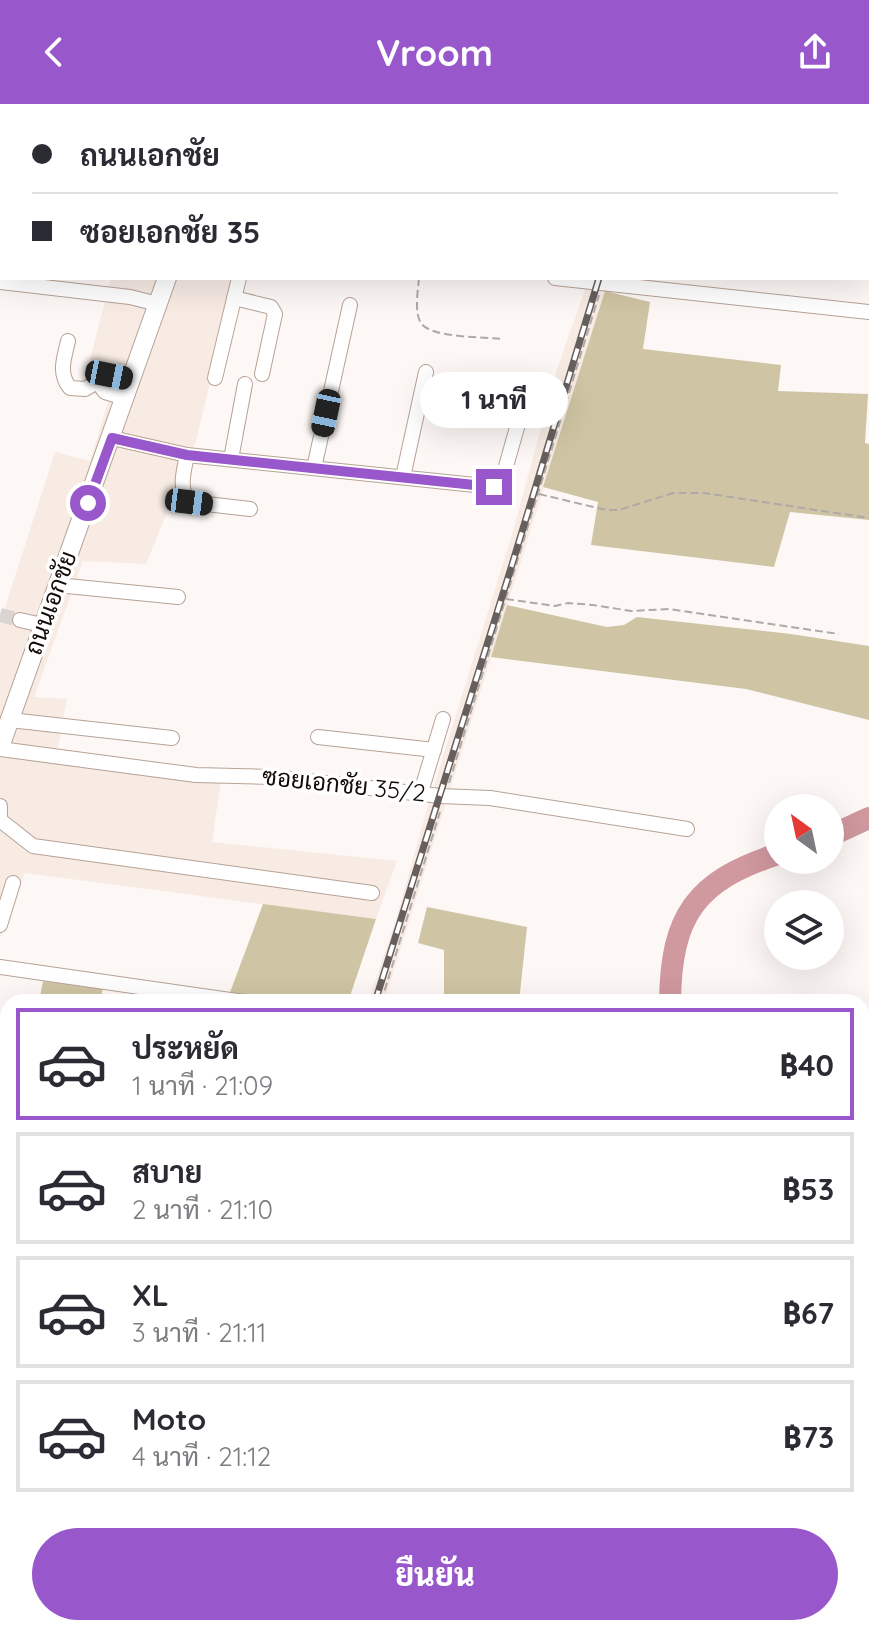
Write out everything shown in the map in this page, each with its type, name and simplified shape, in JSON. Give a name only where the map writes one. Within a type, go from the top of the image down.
[{"type":"main road","name":"ถนนเอกชัย","points":[[0,748],[166,280]]},
{"type":"street","points":[[215,378],[238,280]]},
{"type":"street","points":[[574,280],[869,312]]},
{"type":"street","points":[[0,282],[103,286],[158,304]]},
{"type":"street","points":[[234,298],[271,307],[275,314],[262,374]]},
{"type":"street","points":[[314,468],[350,305]]},
{"type":"street","points":[[68,341],[61,371],[70,388],[78,390],[109,375],[131,380]]},
{"type":"street","points":[[403,477],[426,372]]},
{"type":"street","points":[[97,382],[105,392],[125,398]]},
{"type":"street","points":[[231,459],[245,384]]},
{"type":"street","points":[[112,438],[187,455],[494,487],[503,477],[527,392]]},
{"type":"street","points":[[187,455],[182,485],[183,495],[189,502],[250,509]]},
{"type":"street","points":[[57,585],[178,597]]},
{"type":"street","points":[[20,620],[42,625]]},
{"type":"street","points":[[421,792],[443,719]]},
{"type":"street","points":[[10,720],[172,738]]},
{"type":"street","points":[[318,737],[434,750]]},
{"type":"street","name":"ซอยเอกชัย 35/2","points":[[0,748],[196,775],[273,777],[490,798],[687,829]]},
{"type":"street","points":[[0,806],[0,817],[33,846],[372,893]]},
{"type":"street","points":[[0,925],[13,883]]},
{"type":"street","points":[[0,967],[188,994]]},
{"type":"path","points":[[419,280],[419,320],[423,327],[437,333],[503,339]]},
{"type":"path","points":[[383,994],[602,283]]},
{"type":"path","points":[[538,494],[606,510],[619,510],[673,493],[704,493],[869,518]]},
{"type":"path","points":[[505,598],[555,606],[568,603],[631,611],[669,609],[839,634]]},
{"type":"shaded area","points":[[110,280],[235,280],[196,441],[146,564],[83,561],[34,697],[67,699],[55,762],[221,780],[212,842],[397,861],[376,919],[25,873],[0,938],[0,623],[55,452],[90,461],[114,383],[88,367]]},
{"type":"shaded area","points":[[588,280],[608,280],[386,994],[371,994],[513,531],[557,369]]},
{"type":"shaded area","points":[[605,291],[650,302],[643,349],[781,365],[778,391],[868,394],[865,443],[869,444],[869,520],[790,512],[774,567],[591,545],[598,502],[543,487]]},
{"type":"shaded area","points":[[507,605],[607,627],[624,625],[637,617],[869,646],[869,720],[746,689],[491,657]]},
{"type":"shaded area","points":[[263,904],[376,919],[351,994],[229,994]]},
{"type":"shaded area","points":[[427,907],[527,927],[520,994],[444,994],[444,950],[418,943]]},
{"type":"shaded area","points":[[43,981],[103,989],[101,994],[41,994]]},
{"type":"waterway","points":[[844,830],[869,818]]},
{"type":"waterway","points":[[671,994],[676,946],[693,906],[726,876],[764,860]]},
{"type":"tunnel","points":[[0,615],[20,620]]},
{"type":"railway","points":[[378,994],[598,280]]},
{"type":"route","points":[[88,503],[112,438],[187,455],[494,487]]}]
